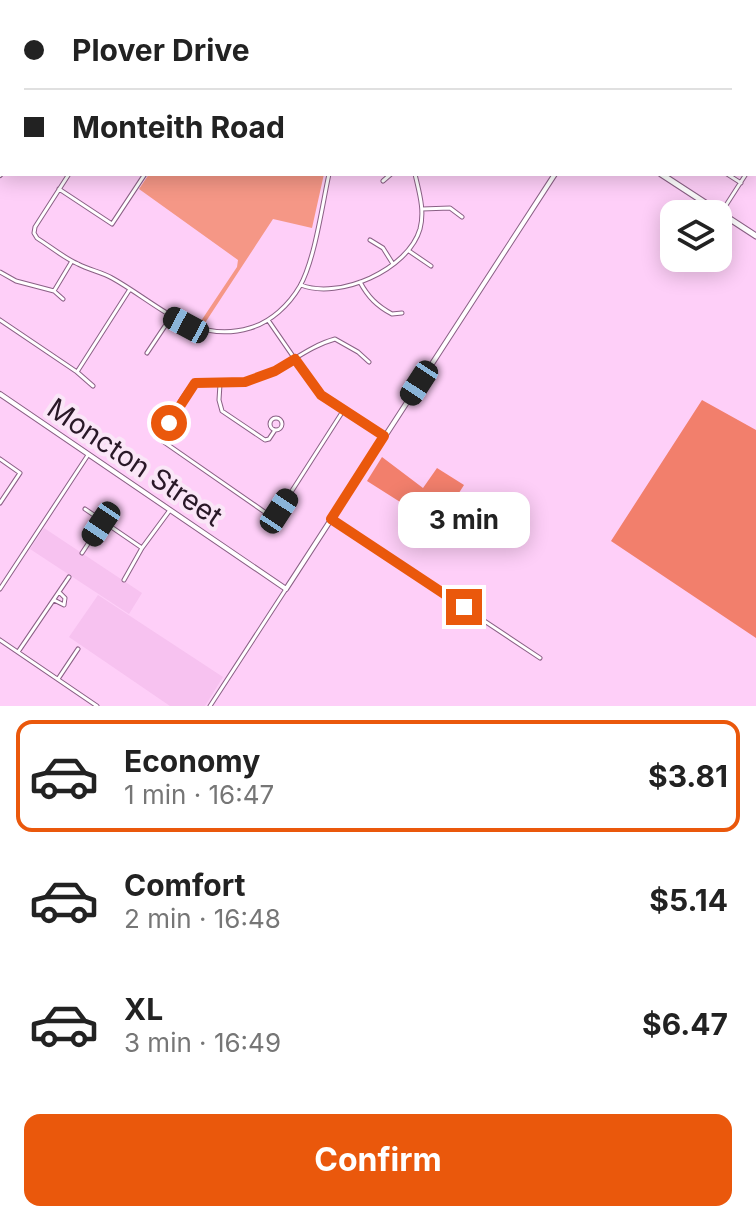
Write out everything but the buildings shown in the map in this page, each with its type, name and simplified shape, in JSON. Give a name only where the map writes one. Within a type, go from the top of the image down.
[{"type":"main road","points":[[664,176],[701,200]]},
{"type":"main road","points":[[732,220],[756,236]]},
{"type":"street","points":[[68,176],[34,233],[72,261],[109,276],[171,317],[198,329],[221,333],[234,332],[268,320],[288,303],[301,285],[328,176]]},
{"type":"street","points":[[59,189],[112,224],[144,176]]},
{"type":"street","points":[[383,181],[389,176]]},
{"type":"street","points":[[301,285],[336,289],[360,282],[393,264],[409,251],[419,233],[422,209],[415,176]]},
{"type":"street","points":[[210,706],[554,176]]},
{"type":"street","points":[[730,176],[741,183]]},
{"type":"street","points":[[730,200],[745,176]]},
{"type":"street","points":[[422,209],[450,208],[462,217]]},
{"type":"street","points":[[370,240],[383,248],[393,264]]},
{"type":"street","points":[[409,251],[431,266]]},
{"type":"street","points":[[54,291],[72,261]]},
{"type":"street","points":[[1,274],[54,291],[63,299]]},
{"type":"street","points":[[360,282],[378,306],[392,314],[402,313]]},
{"type":"street","points":[[77,372],[130,289]]},
{"type":"street","points":[[147,353],[171,317]]},
{"type":"street","points":[[0,320],[93,386]]},
{"type":"street","points":[[268,320],[317,391],[384,436]]},
{"type":"street","points":[[343,411],[279,511],[273,514],[266,513],[161,440],[191,386],[198,382],[220,384],[257,379],[335,339],[369,362]]},
{"type":"street","points":[[220,384],[220,407],[226,415],[264,440],[269,439],[275,430]]},
{"type":"street","name":"Moncton Street","points":[[0,394],[286,589]]},
{"type":"street","points":[[0,589],[89,455]]},
{"type":"street","points":[[0,459],[20,473],[0,503]]},
{"type":"street","points":[[85,509],[142,548]]},
{"type":"street","points":[[124,580],[142,548],[170,510]]},
{"type":"street","points":[[331,519],[540,658]]},
{"type":"street","points":[[82,553],[103,521]]},
{"type":"street","points":[[18,652],[69,577]]},
{"type":"street","points":[[53,600],[64,605],[65,598],[59,592]]},
{"type":"street","points":[[0,640],[97,706]]},
{"type":"street","points":[[58,679],[78,649]]},
{"type":"shaded area","points":[[148,176],[324,176],[312,228],[273,219],[203,326],[199,324],[237,267],[238,260],[139,189]]},
{"type":"shaded area","points":[[702,400],[756,430],[756,638],[611,541]]},
{"type":"shaded area","points":[[382,457],[423,488],[437,468],[464,485],[438,526],[367,481]]},
{"type":"shaded area","points":[[44,528],[142,593],[129,614],[30,549]]},
{"type":"shaded area","points":[[98,595],[223,677],[205,706],[170,706],[69,637]]},
{"type":"route","points":[[169,423],[195,383],[245,382],[275,371],[295,359],[321,395],[384,436],[331,519],[464,607]]}]
